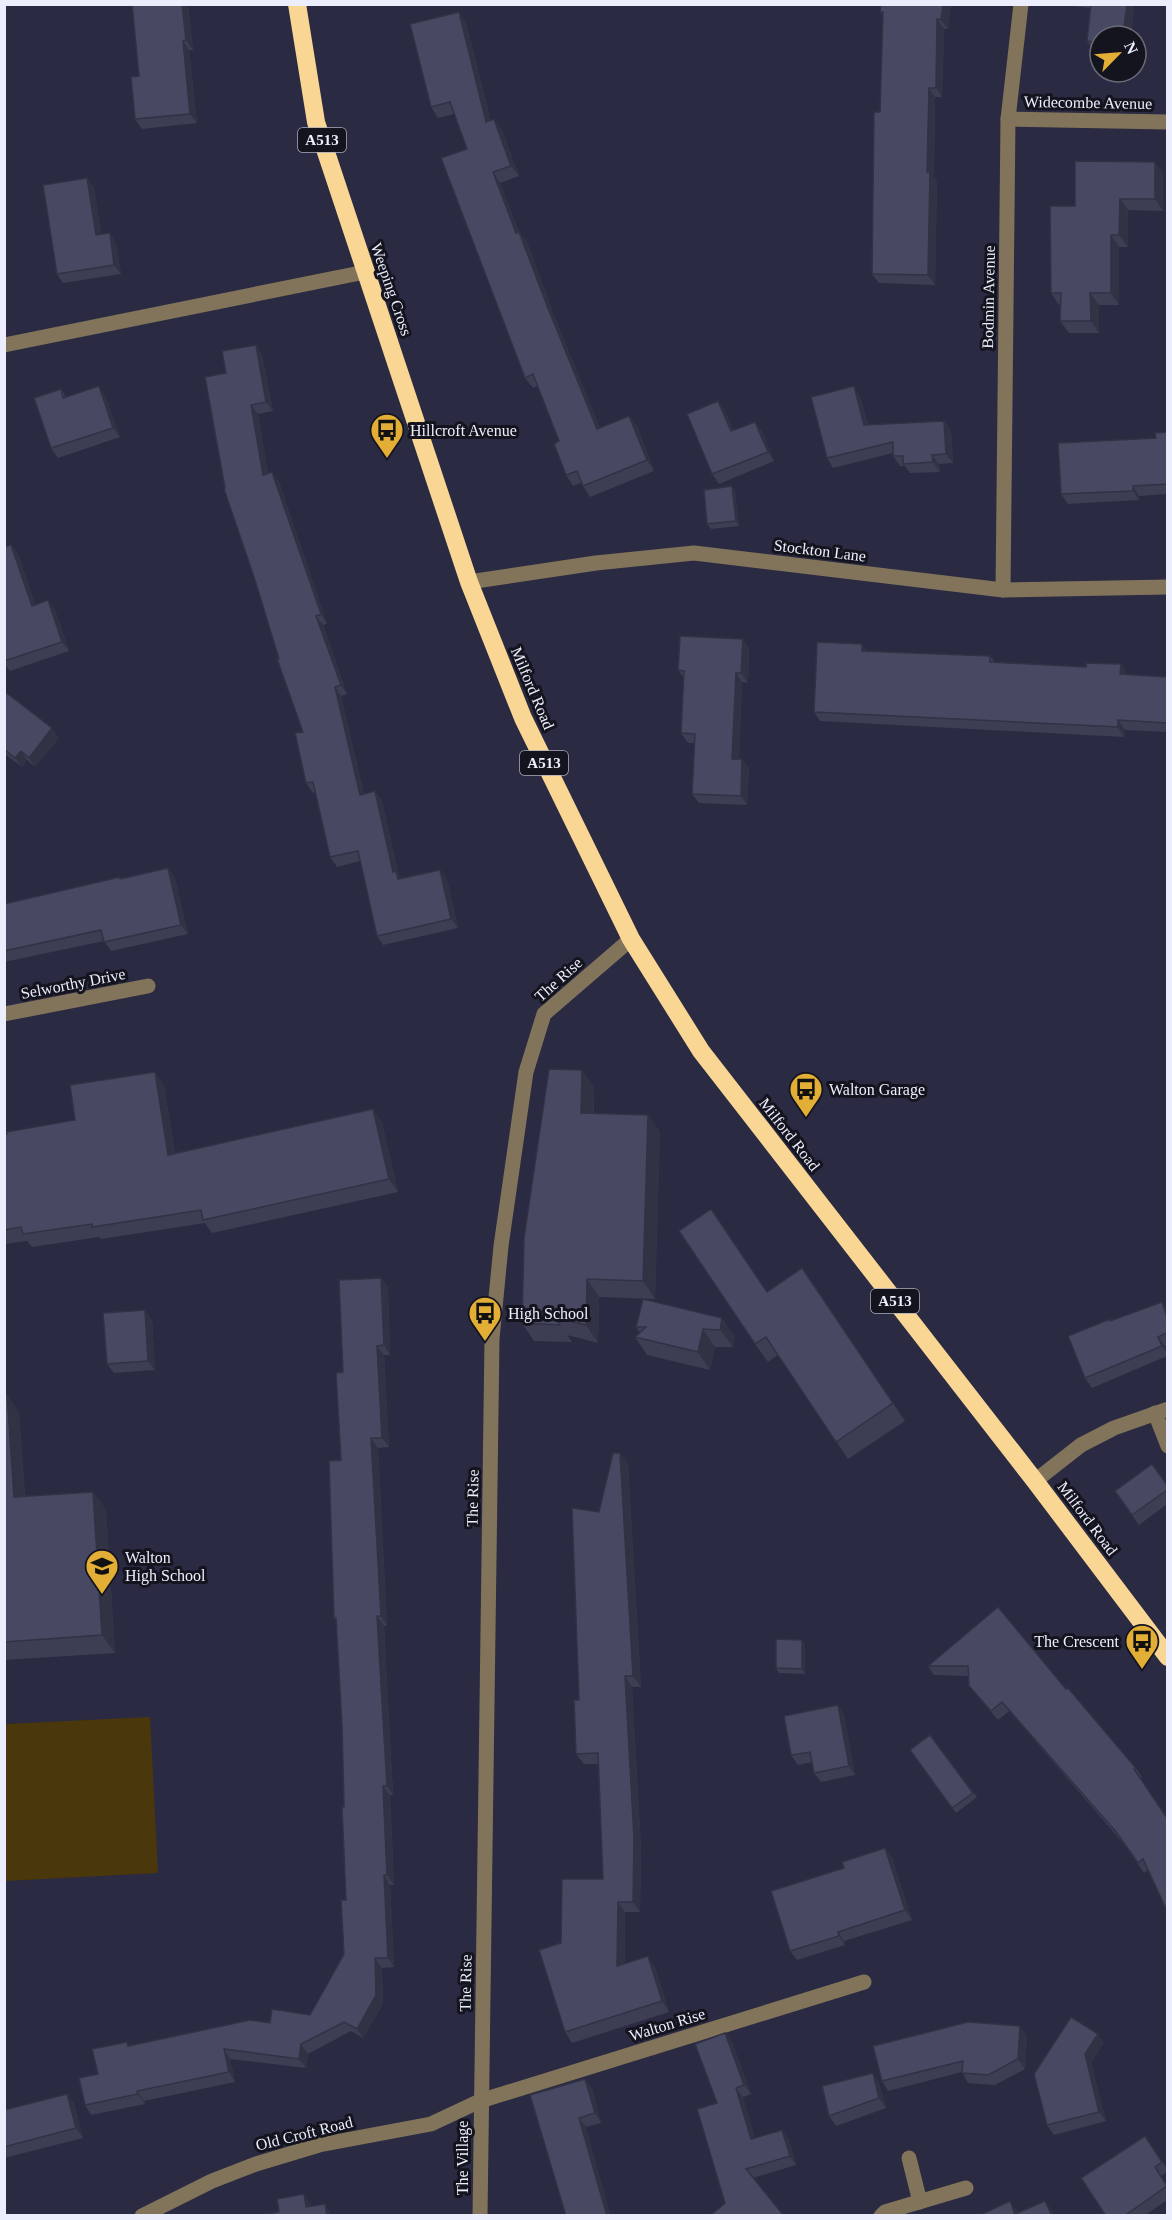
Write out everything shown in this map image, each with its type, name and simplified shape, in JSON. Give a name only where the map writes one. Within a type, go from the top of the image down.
[{"type":"highway","name":"Weeping Cross","points":[[297,4],[316,122],[469,582]]},
{"type":"highway","name":"Milford Road","points":[[469,582],[523,718],[631,939],[701,1051],[1035,1481],[1167,1657]]},
{"type":"street","name":"Bodmin Avenue","points":[[1002,590],[1008,119],[1021,4]]},
{"type":"street","name":"Widecombe Avenue","points":[[1008,119],[1167,122]]},
{"type":"street","points":[[4,345],[365,272]]},
{"type":"street","name":"Stockton Lane","points":[[469,582],[596,563],[694,553],[1002,590],[1167,587]]},
{"type":"street","name":"The Rise","points":[[480,2101],[492,1340],[501,1246],[526,1071],[544,1014],[631,939]]},
{"type":"street","name":"Selworthy Drive","points":[[4,1014],[148,986]]},
{"type":"street","points":[[1035,1481],[1081,1445],[1114,1428],[1161,1411],[1167,1446]]},
{"type":"street","name":"Walton Rise","points":[[480,2101],[864,1982]]},
{"type":"street","name":"Old Croft Road","points":[[142,2216],[212,2181],[256,2164],[319,2145],[431,2124],[480,2101]]},
{"type":"street","name":"The Village","points":[[480,2101],[480,2216]]},
{"type":"street","points":[[909,2158],[920,2202]]},
{"type":"street","points":[[881,2216],[885,2212],[966,2187]]},
{"type":"shaded area","points":[[150,1717],[158,1873],[5,1881],[5,1724]]},
{"type":"building","points":[[132,4],[182,4],[190,114],[135,119],[131,77],[139,76]]},
{"type":"building","points":[[881,4],[943,4],[941,20],[937,19],[936,88],[929,88],[928,275],[872,274],[874,112],[880,112],[883,12],[880,12]]},
{"type":"building","points":[[1091,4],[1127,4],[1124,24],[1089,24]]},
{"type":"building","points":[[459,12],[486,122],[494,119],[511,166],[493,172],[597,429],[629,416],[647,460],[583,486],[577,471],[566,475],[554,444],[559,441],[533,374],[525,378],[441,158],[467,149],[450,102],[431,107],[410,24]]},
{"type":"building","points":[[1075,161],[1155,162],[1155,199],[1120,199],[1119,235],[1111,235],[1111,293],[1090,293],[1091,321],[1060,321],[1061,293],[1051,293],[1050,206],[1075,206]]},
{"type":"building","points":[[87,178],[96,235],[110,233],[114,265],[57,274],[43,185]]},
{"type":"building","points":[[256,345],[266,402],[251,405],[263,475],[272,472],[321,614],[316,616],[341,685],[335,687],[360,795],[375,791],[393,872],[396,871],[398,879],[440,870],[451,919],[377,936],[358,851],[330,857],[313,782],[306,783],[295,733],[303,732],[277,659],[279,659],[255,580],[224,489],[205,377],[226,373],[222,351]]},
{"type":"building","points":[[99,386],[113,428],[51,448],[34,398],[61,389],[63,398]]},
{"type":"building","points":[[854,386],[864,425],[944,421],[946,454],[932,455],[933,462],[903,464],[903,456],[893,456],[893,442],[827,458],[811,397]]},
{"type":"building","points":[[718,401],[731,431],[755,422],[768,452],[712,474],[687,414]]},
{"type":"building","points":[[1167,432],[1167,484],[1133,486],[1133,491],[1061,494],[1058,443],[1156,438],[1155,433]]},
{"type":"building","points":[[732,486],[736,521],[707,524],[704,490]]},
{"type":"building","points":[[11,545],[32,606],[48,600],[62,642],[4,661],[4,547]]},
{"type":"building","points":[[680,636],[743,639],[741,673],[736,673],[732,759],[742,759],[741,796],[692,794],[695,734],[681,733],[684,671],[678,670]]},
{"type":"building","points":[[817,642],[862,644],[862,651],[990,656],[990,662],[1086,667],[1086,663],[1121,664],[1120,674],[1167,677],[1167,723],[1118,720],[1118,727],[814,712]]},
{"type":"building","points":[[4,691],[52,728],[29,758],[21,751],[15,758],[4,749]]},
{"type":"building","points":[[168,868],[181,925],[104,942],[101,930],[4,951],[4,904]]},
{"type":"building","points":[[549,1069],[582,1070],[581,1113],[648,1115],[643,1281],[587,1279],[586,1325],[554,1317],[560,1325],[522,1323],[524,1238]]},
{"type":"building","points":[[155,1072],[168,1155],[373,1109],[389,1179],[203,1220],[201,1210],[92,1227],[92,1224],[23,1234],[21,1227],[4,1230],[4,1134],[75,1120],[70,1085]]},
{"type":"building","points":[[711,1209],[767,1292],[802,1268],[893,1403],[836,1442],[766,1337],[755,1344],[679,1231]]},
{"type":"building","points":[[381,1278],[384,1345],[377,1346],[382,1438],[371,1438],[381,1616],[377,1616],[387,1786],[383,1786],[388,1958],[375,1958],[376,1995],[357,2029],[344,2022],[301,2044],[299,2059],[224,2049],[229,2072],[137,2091],[138,2094],[85,2105],[79,2078],[98,2074],[92,2049],[127,2042],[128,2046],[250,2020],[270,2023],[272,2009],[310,2015],[344,1954],[341,1900],[346,1900],[342,1807],[344,1807],[342,1726],[336,1618],[334,1618],[329,1461],[341,1460],[336,1373],[343,1372],[339,1280]]},
{"type":"building","points":[[643,1299],[722,1318],[720,1330],[703,1329],[698,1352],[635,1337],[646,1327],[636,1327]]},
{"type":"building","points":[[1162,1302],[1167,1317],[1167,1333],[1158,1337],[1162,1346],[1085,1378],[1068,1336]]},
{"type":"building","points":[[145,1310],[148,1361],[107,1364],[103,1313]]},
{"type":"building","points":[[4,1394],[7,1394],[14,1497],[93,1492],[102,1635],[4,1642]]},
{"type":"building","points":[[613,1453],[620,1453],[633,1676],[625,1676],[634,1838],[633,1902],[618,1902],[617,1966],[648,1956],[662,2001],[565,2032],[539,1950],[561,1943],[562,1879],[603,1879],[598,1753],[576,1754],[574,1700],[579,1700],[572,1508],[599,1512]]},
{"type":"building","points":[[1152,1464],[1167,1485],[1167,1490],[1132,1515],[1115,1491]]},
{"type":"building","points":[[998,1607],[1135,1767],[1134,1769],[1167,1818],[1167,1911],[1143,1859],[1138,1863],[1117,1833],[1002,1702],[991,1711],[969,1686],[968,1666],[928,1666]]},
{"type":"building","points":[[776,1639],[802,1640],[802,1669],[776,1668]]},
{"type":"building","points":[[838,1705],[849,1766],[814,1773],[810,1752],[791,1755],[784,1716]]},
{"type":"building","points":[[930,1735],[973,1793],[952,1808],[910,1750]]},
{"type":"building","points":[[885,1848],[905,1910],[838,1932],[839,1936],[790,1951],[771,1891],[844,1868],[842,1862]]},
{"type":"building","points":[[1071,2017],[1098,2034],[1085,2054],[1099,2112],[1047,2125],[1034,2074]]},
{"type":"building","points":[[968,2022],[1020,2026],[1018,2059],[988,2075],[962,2073],[963,2061],[882,2081],[873,2046]]},
{"type":"building","points":[[725,2033],[744,2085],[736,2088],[751,2139],[782,2130],[790,2156],[746,2169],[784,2216],[710,2216],[725,2203],[697,2109],[717,2103],[695,2044]]},
{"type":"building","points":[[873,2073],[879,2098],[829,2116],[822,2086]]},
{"type":"building","points":[[585,2079],[595,2113],[579,2118],[607,2216],[566,2216],[530,2095]]},
{"type":"building","points":[[67,2094],[76,2128],[4,2147],[4,2110]]},
{"type":"building","points":[[1145,2136],[1162,2162],[1155,2167],[1167,2186],[1124,2216],[1106,2216],[1081,2178]]},
{"type":"building","points":[[304,2194],[306,2207],[325,2204],[327,2216],[257,2216],[279,2212],[277,2199]]},
{"type":"building","points":[[1010,2201],[1015,2214],[1045,2201],[1052,2216],[978,2216]]},
{"type":"place","name":"Hillcroft Avenue","points":[[387,459]]},
{"type":"place","name":"Walton Garage","points":[[806,1118]]},
{"type":"place","name":"High School","points":[[485,1342]]},
{"type":"place","name":"Walton High School","points":[[102,1595]]},
{"type":"place","name":"The Crescent","points":[[1142,1670]]}]
